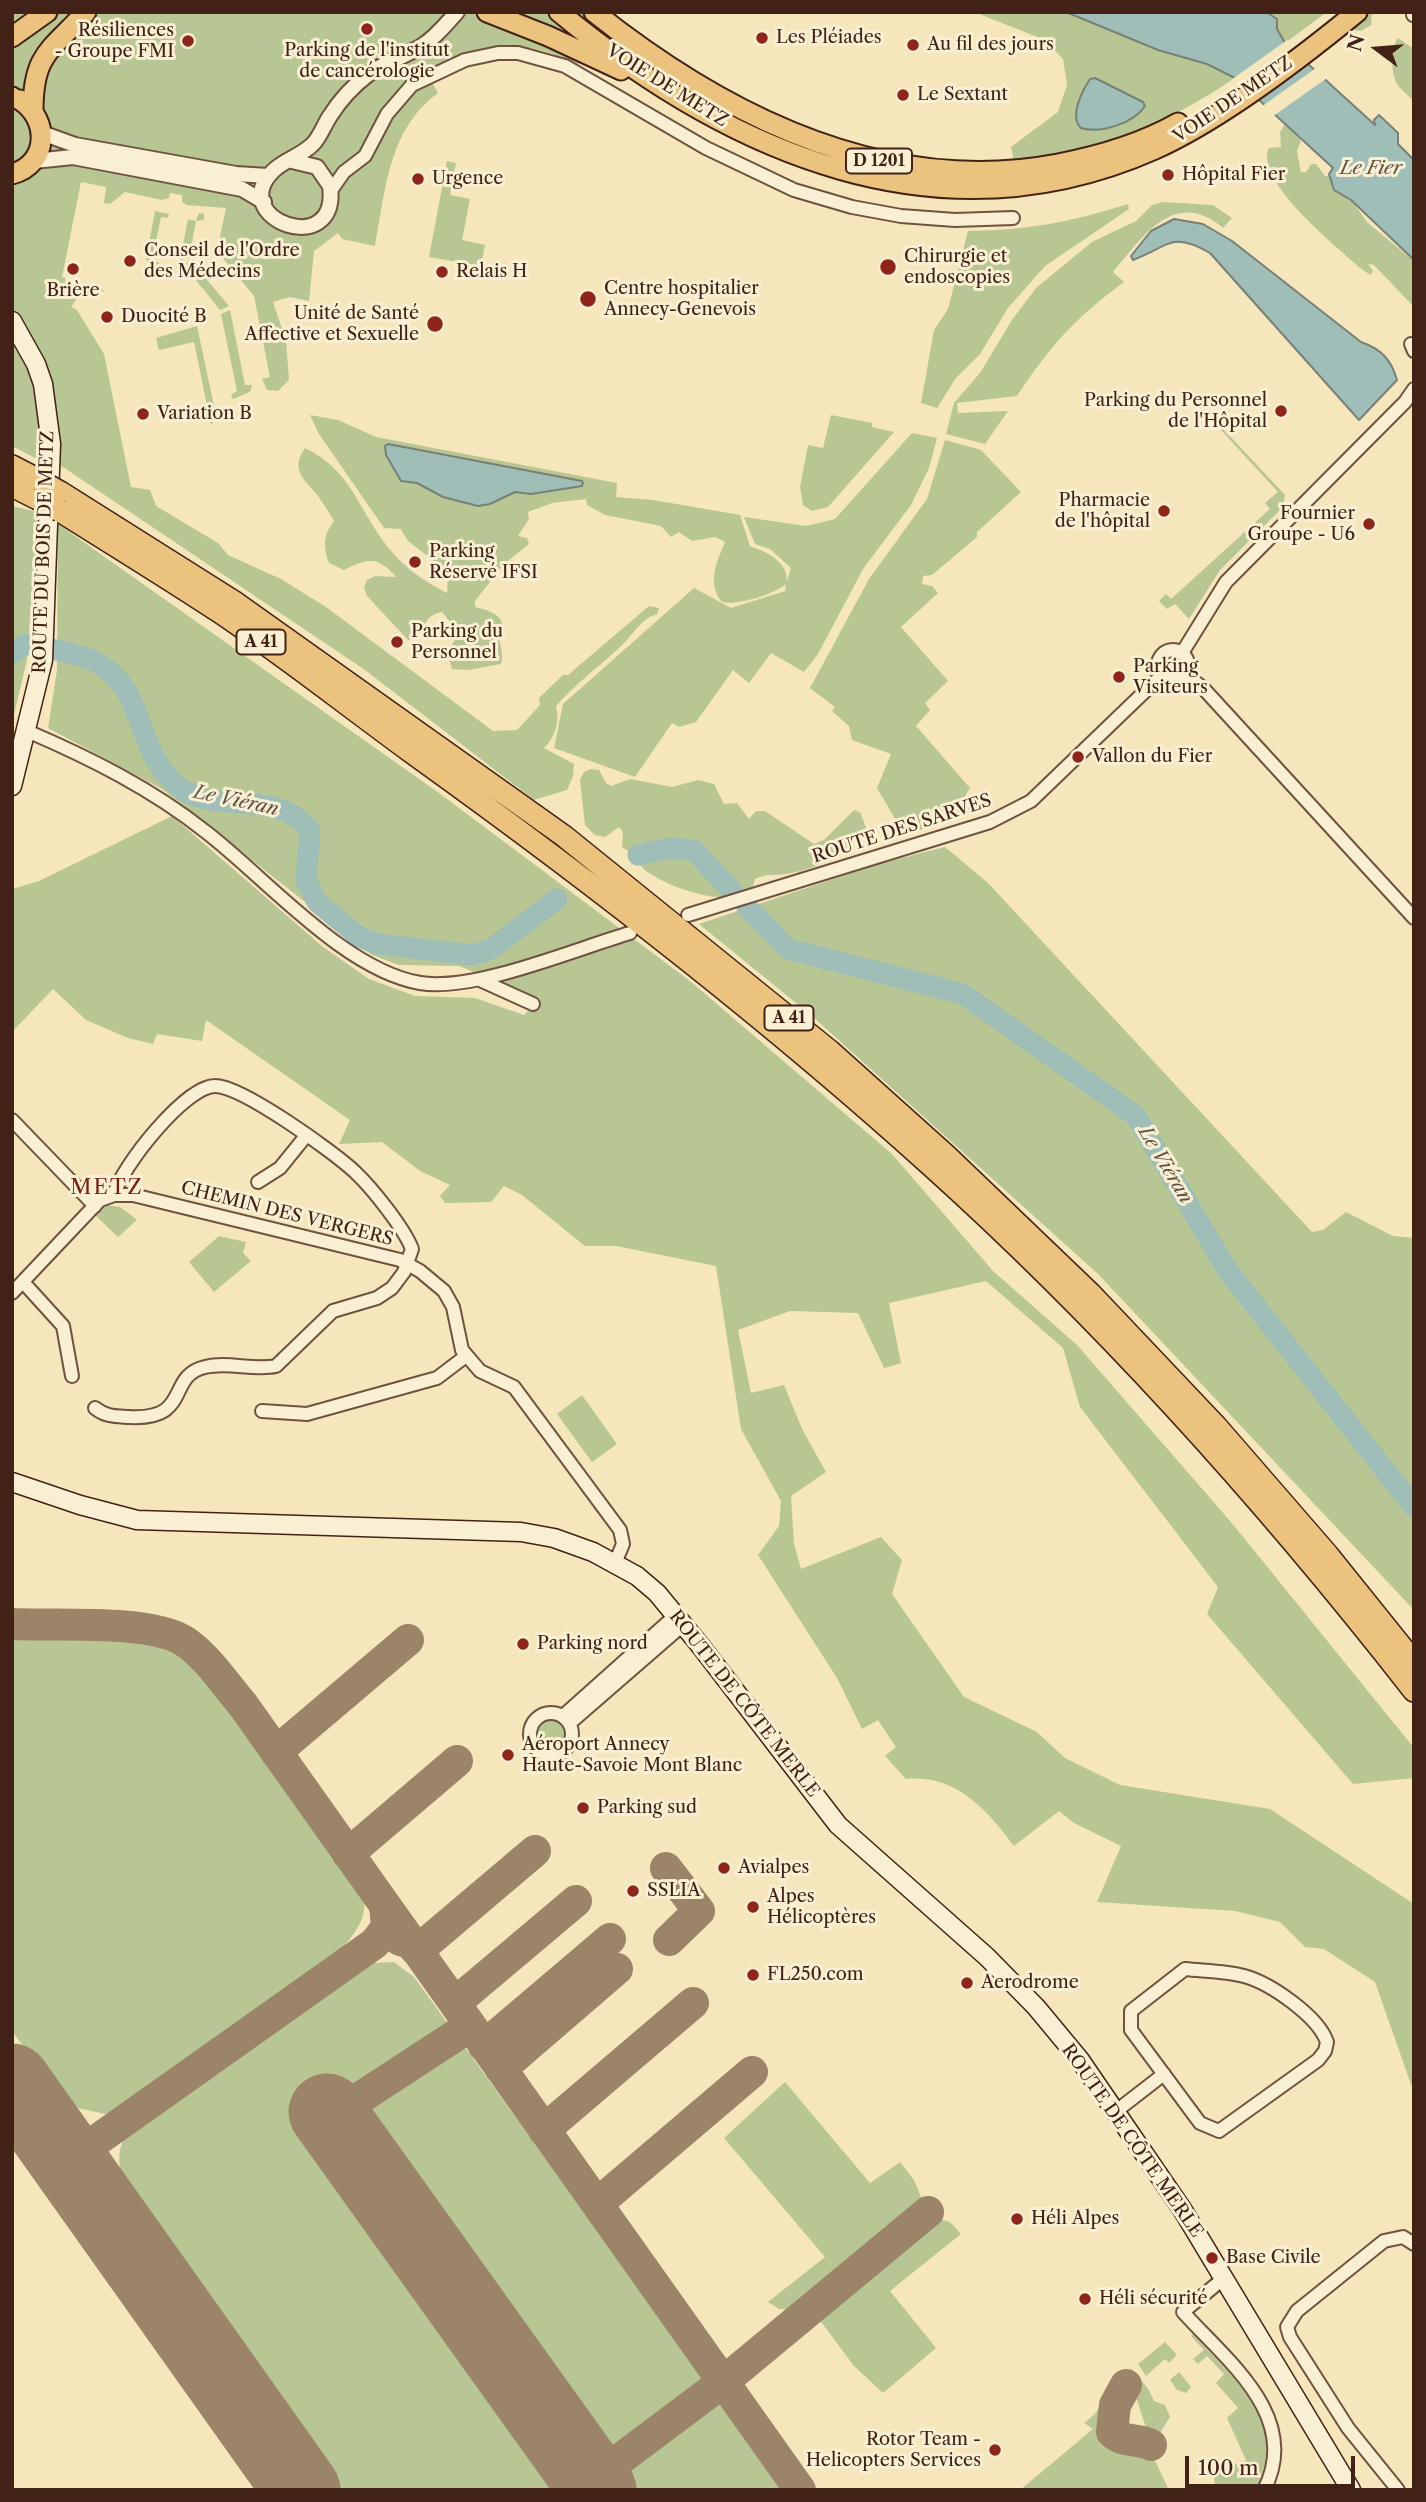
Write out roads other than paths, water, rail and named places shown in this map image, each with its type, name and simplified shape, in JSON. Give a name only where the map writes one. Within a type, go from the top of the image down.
[{"type":"highway","name":"A 41","points":[[12,466],[39,490],[236,603],[564,836],[830,1051],[947,1156],[1100,1304],[1217,1427],[1328,1555],[1414,1662]]},
{"type":"highway","name":"A 41","points":[[12,486],[39,490]]},
{"type":"highway","name":"A 41","points":[[60,502],[224,615],[552,853],[819,1066],[933,1167],[1078,1307],[1206,1442],[1312,1564],[1414,1690]]},
{"type":"main road","points":[[12,37],[47,12]]},
{"type":"main road","points":[[14,176],[34,161],[40,148],[42,133],[33,111],[33,82],[40,60],[86,12]]},
{"type":"main road","name":"D 1201","points":[[487,12],[569,45],[686,103]]},
{"type":"main road","name":"VOIE DE METZ","points":[[559,12],[686,103],[736,130],[819,164],[867,178],[939,189],[982,190],[1058,182],[1121,162],[1178,130],[1223,94],[1342,16]]},
{"type":"main road","name":"VOIE DE METZ","points":[[594,12],[694,86],[738,109],[831,148],[911,168],[981,172],[1046,166],[1118,149],[1178,130]]},
{"type":"main road","points":[[12,97],[33,111]]},
{"type":"main road","name":"ROUTE DU BOIS DE METZ","points":[[12,321],[36,364],[49,417],[51,474],[43,660],[12,786]]},
{"type":"main road","name":"ROUTE DE CÔTE MERLE","points":[[12,1482],[96,1510],[137,1520],[521,1532],[574,1544],[615,1563],[646,1584],[680,1619],[838,1825],[987,1957],[1080,2060],[1175,2198],[1351,2486]]},
{"type":"street","points":[[292,161],[314,143],[332,112],[356,85],[372,72],[424,45],[452,18]]},
{"type":"street","points":[[34,161],[73,157],[242,189],[264,202],[278,222],[300,228],[312,224],[324,214],[330,192],[344,172],[365,156],[387,114],[412,85],[465,60],[498,53],[518,53],[565,66],[706,148],[794,190],[852,207],[901,216],[955,220],[1013,218]]},
{"type":"street","points":[[42,133],[75,145],[236,174],[268,176]]},
{"type":"street","points":[[314,143],[318,168],[330,192]]},
{"type":"street","points":[[264,202],[268,176],[282,164],[300,160],[318,168],[344,172]]},
{"type":"street","points":[[1182,653],[1226,582],[1414,390]]},
{"type":"street","points":[[1171,650],[1182,653],[1188,664],[1185,674],[1174,680],[1161,676],[1158,663],[1162,654],[1171,650]]},
{"type":"street","points":[[1185,674],[1203,688],[1414,918]]},
{"type":"street","name":"ROUTE DES SARVES","points":[[688,915],[990,822],[1031,801],[1161,676]]},
{"type":"street","points":[[27,731],[155,793],[208,833],[329,937],[369,963],[421,983],[480,980],[630,933]]},
{"type":"street","points":[[480,980],[533,1004]]},
{"type":"street","points":[[12,1293],[95,1206],[114,1195],[122,1172],[150,1138],[202,1088],[214,1086],[239,1093],[353,1170],[412,1246],[407,1264],[444,1291],[450,1301],[459,1343],[466,1356],[480,1371],[514,1387],[609,1515],[623,1539],[615,1563]]},
{"type":"street","points":[[12,1120],[95,1206]]},
{"type":"street","points":[[258,1182],[280,1168],[305,1137]]},
{"type":"street","name":"CHEMIN DES VERGERS","points":[[95,1408],[104,1415],[154,1417],[170,1408],[186,1380],[202,1367],[276,1366],[333,1311],[387,1293],[397,1283],[407,1264],[323,1239],[133,1195],[114,1195]]},
{"type":"street","points":[[23,1282],[63,1326],[72,1376]]},
{"type":"street","points":[[262,1411],[307,1414],[437,1378],[466,1356]]},
{"type":"street","points":[[567,1720],[680,1619]]},
{"type":"street","points":[[1185,1969],[1244,1976],[1265,1984],[1314,2019],[1327,2042],[1325,2051],[1318,2060],[1219,2131],[1200,2123],[1164,2074],[1131,2030],[1129,2019],[1131,2011],[1138,2004],[1185,1969]]},
{"type":"street","points":[[1115,2112],[1164,2074]]},
{"type":"street","points":[[1398,2490],[1348,2428],[1290,2337],[1287,2328],[1297,2311],[1384,2241],[1403,2238],[1414,2244]]},
{"type":"street","points":[[1224,2278],[1212,2285],[1183,2312],[1258,2396],[1269,2414],[1275,2452],[1264,2490]]},
{"type":"water","name":"Le Fier","points":[[1066,12],[1266,12],[1277,19],[1277,29],[1285,43],[1375,125],[1374,120],[1379,115],[1398,133],[1398,144],[1414,160],[1414,260],[1351,200],[1334,190],[1329,174],[1333,168],[1235,78],[1207,64],[1158,50]]},
{"type":"water","points":[[1095,78],[1143,102],[1145,106],[1133,117],[1116,126],[1081,128],[1076,111],[1090,79]]},
{"type":"water","points":[[1174,219],[1203,224],[1232,241],[1361,342],[1380,352],[1392,366],[1397,380],[1359,420],[1210,253],[1197,246],[1178,242],[1133,260],[1131,256],[1151,231]]},
{"type":"water","points":[[388,444],[583,483],[582,486],[531,494],[515,492],[490,504],[478,506],[443,497],[417,483],[401,481],[386,455],[385,446]]},
{"type":"waterway","name":"Le Viéran","points":[[12,654],[24,644],[71,653],[97,663],[114,675],[125,690],[155,759],[166,775],[182,789],[197,797],[214,801],[266,805],[297,818],[310,831],[306,881],[317,902],[358,936],[377,944],[473,955],[491,949],[557,899]]},
{"type":"waterway","name":"Le Viéran","points":[[638,855],[669,848],[694,850],[732,891]]},
{"type":"waterway","name":"Le Viéran","points":[[747,907],[788,949],[963,994],[1136,1116],[1228,1271],[1414,1507]]},
{"type":"place","name":"Parking de l'institut de cancérologie","points":[[367,29]]},
{"type":"place","name":"Les Pléiades","points":[[762,38]]},
{"type":"place","name":"Résiliences - Groupe FMI","points":[[188,41]]},
{"type":"place","name":"Au fil des jours","points":[[913,45]]},
{"type":"place","name":"Le Sextant","points":[[903,95]]},
{"type":"place","name":"Hôpital Fier","points":[[1168,175]]},
{"type":"place","name":"Urgence","points":[[418,179]]},
{"type":"place","name":"Conseil de l'Ordre des Médecins","points":[[130,261]]},
{"type":"place","name":"Chirurgie et endoscopies","points":[[888,267]]},
{"type":"place","name":"Brière","points":[[73,269]]},
{"type":"place","name":"Relais H","points":[[442,272]]},
{"type":"place","name":"Centre hospitalier Annecy-Genevois","points":[[588,299]]},
{"type":"place","name":"Duocité B","points":[[107,317]]},
{"type":"place","name":"Unité de Santé Affective et Sexuelle","points":[[435,324]]},
{"type":"place","name":"Parking du Personnel de l'Hôpital","points":[[1281,411]]},
{"type":"place","name":"Variation B","points":[[143,414]]},
{"type":"place","name":"Pharmacie de l'hôpital","points":[[1164,511]]},
{"type":"place","name":"Fournier Groupe - U6","points":[[1369,524]]},
{"type":"place","name":"Parking Réservé IFSI","points":[[415,562]]},
{"type":"place","name":"Parking du Personnel","points":[[397,642]]},
{"type":"place","name":"Parking Visiteurs","points":[[1119,677]]},
{"type":"place","name":"Vallon du Fier","points":[[1078,757]]},
{"type":"place","name":"Parking nord","points":[[523,1644]]},
{"type":"place","name":"Aéroport Annecy Haute-Savoie Mont Blanc","points":[[508,1755]]},
{"type":"place","name":"Parking sud","points":[[583,1808]]},
{"type":"place","name":"Avialpes","points":[[724,1868]]},
{"type":"place","name":"SSLIA","points":[[633,1891]]},
{"type":"place","name":"Alpes Hélicoptères","points":[[753,1907]]},
{"type":"place","name":"FL250.com","points":[[753,1975]]},
{"type":"place","name":"Aerodrome","points":[[967,1983]]},
{"type":"place","name":"Héli Alpes","points":[[1017,2219]]},
{"type":"place","name":"Base Civile","points":[[1212,2258]]},
{"type":"place","name":"Héli sécurité","points":[[1085,2299]]},
{"type":"place","name":"Rotor Team - Helicopters Services","points":[[995,2450]]},
{"type":"district","name":"METZ","points":[[107,1188]]}]
